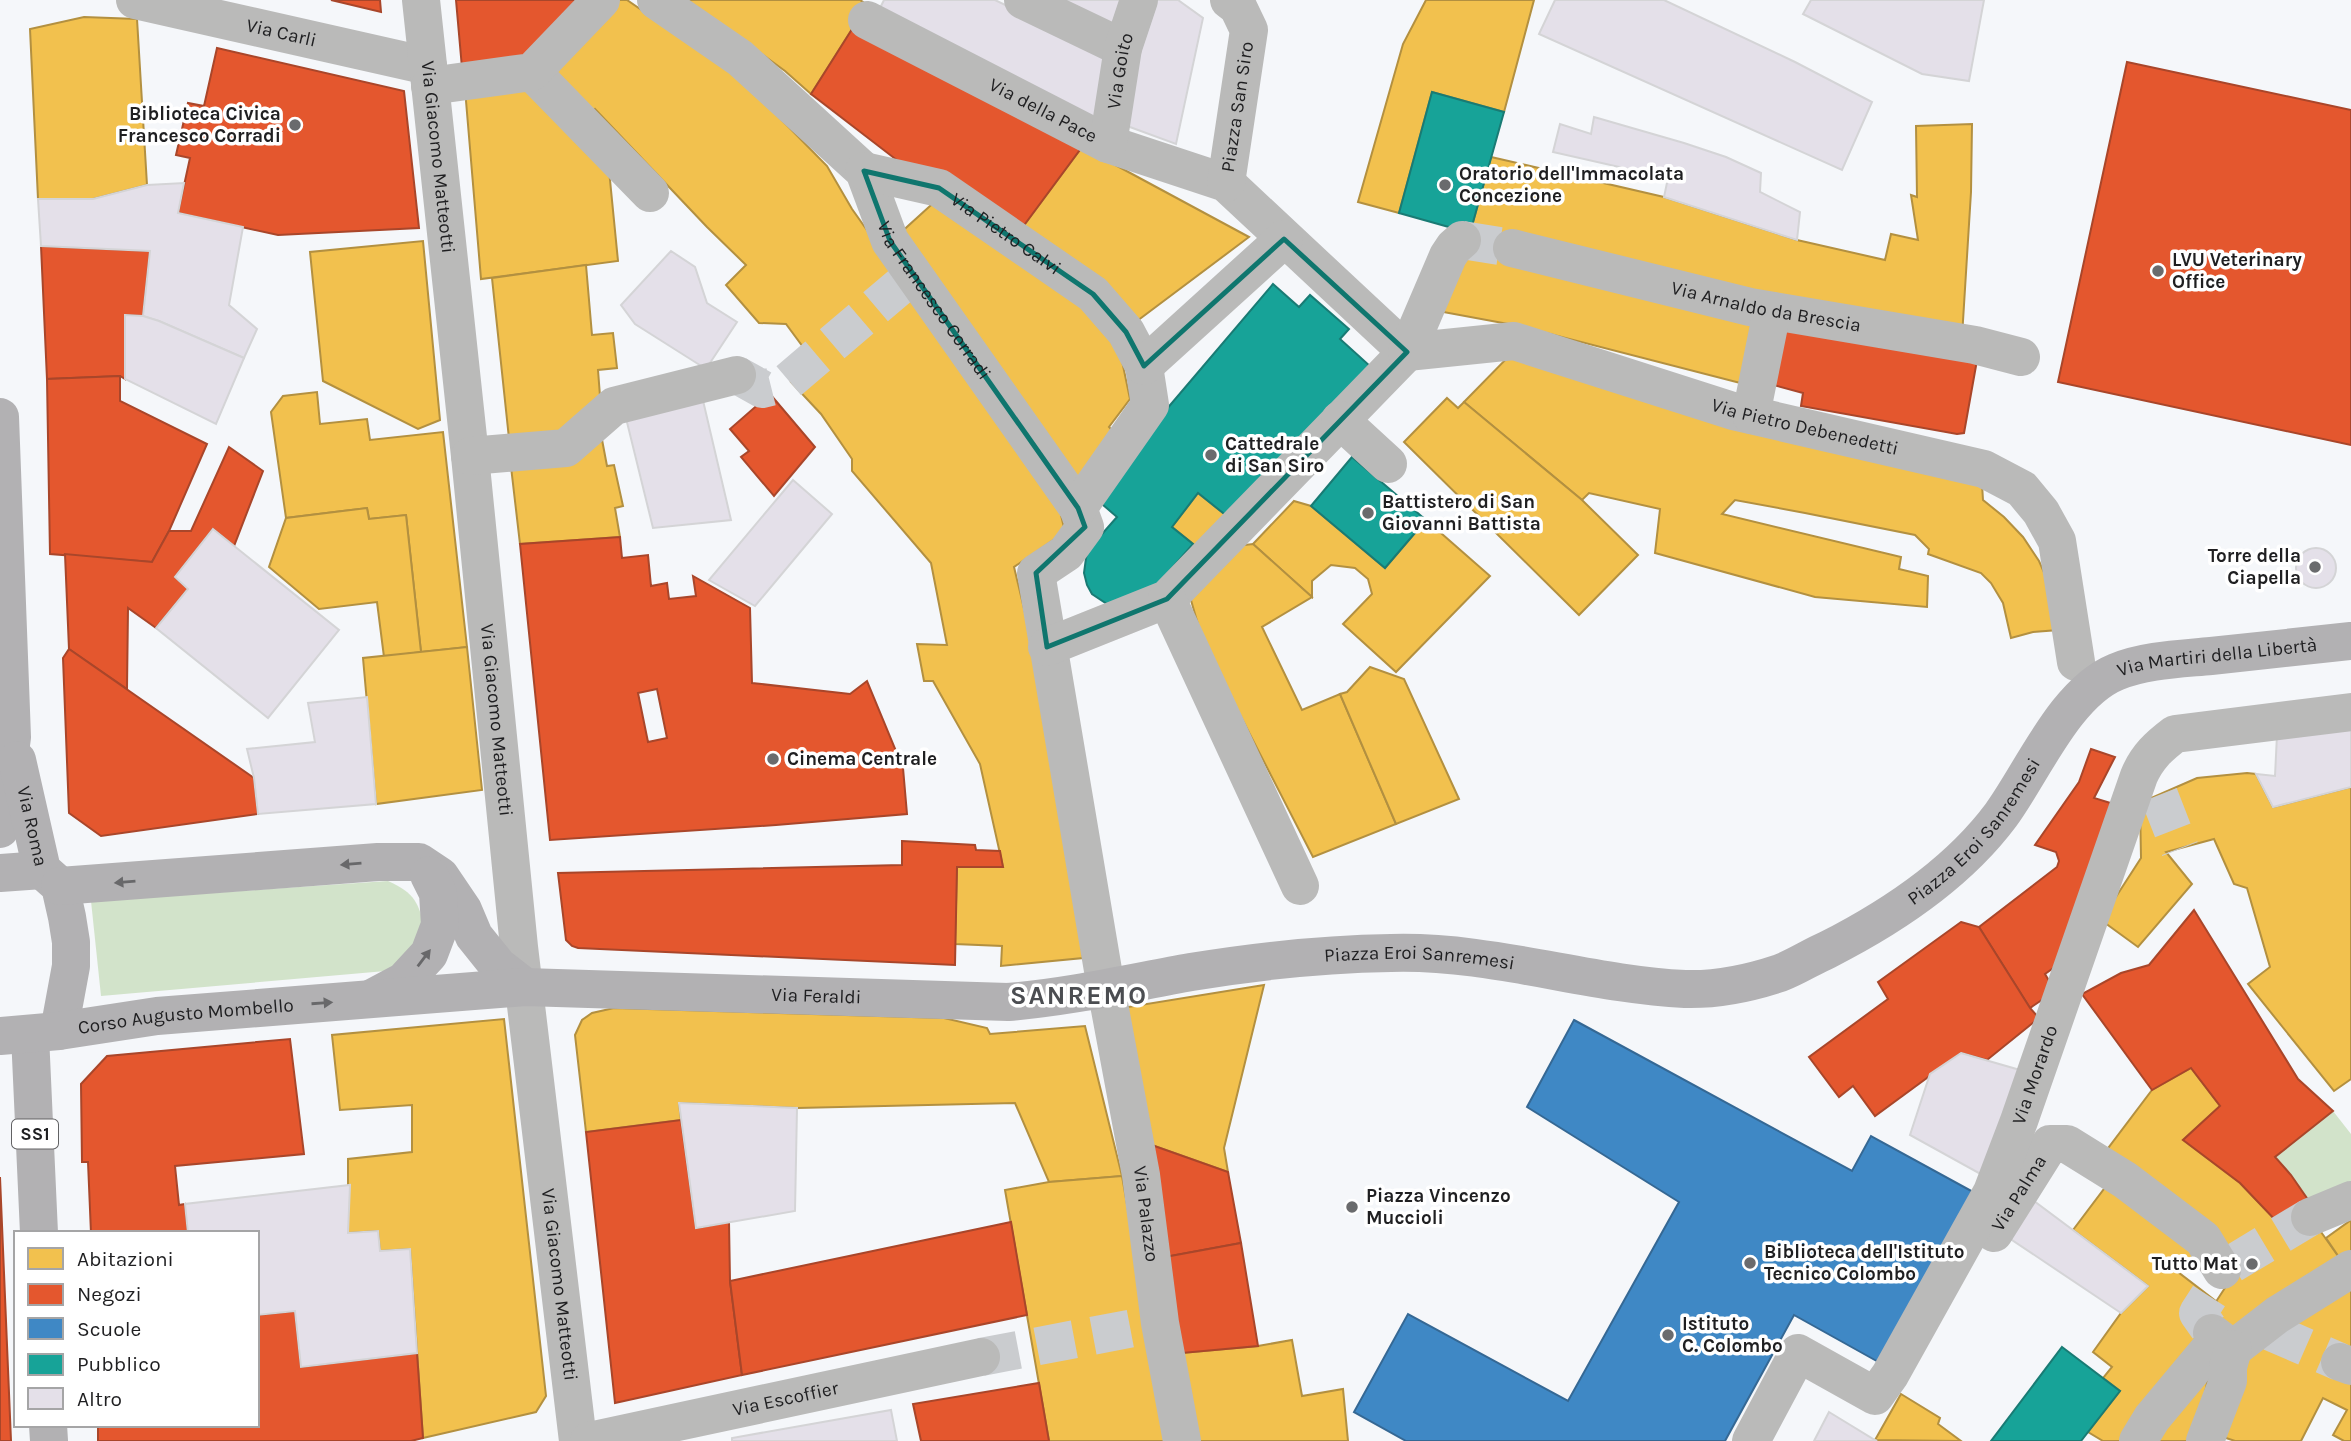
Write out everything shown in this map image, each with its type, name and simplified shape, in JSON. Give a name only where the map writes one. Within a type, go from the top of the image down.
[{"type":"main road","name":"Via Roma","points":[[0,417],[12,737],[0,829]]},
{"type":"main road","name":"Via Martiri della Libertà","points":[[2082,675],[2116,672],[2175,659],[2351,641]]},
{"type":"main road","name":"Piazza Eroi Sanremesi","points":[[1105,988],[1291,957],[1395,952],[1456,954],[1626,982],[1687,989],[1727,986],[1783,972],[1897,911],[1978,843],[1999,817],[2068,711],[2082,675]]},
{"type":"main road","name":"Via Roma","points":[[12,737],[71,942],[71,966],[30,1034],[39,1231]]},
{"type":"main road","points":[[0,873],[51,878],[419,862],[440,876],[463,910],[474,936],[498,966],[524,987]]},
{"type":"main road","name":"Corso Augusto Mombello","points":[[371,999],[404,981],[429,954],[440,925],[439,893],[419,862]]},
{"type":"main road","name":"Via Feraldi","points":[[524,987],[1008,1002],[1056,998],[1105,988]]},
{"type":"main road","name":"Corso Augusto Mombello","points":[[30,1034],[157,1016],[524,987]]},
{"type":"street","name":"Via Carli","points":[[135,0],[428,76]]},
{"type":"street","name":"Via Giacomo Matteotti","points":[[421,0],[524,987],[578,1441]]},
{"type":"street","points":[[428,76],[532,72],[601,0]]},
{"type":"street","name":"Via Francesco Corradi","points":[[656,0],[810,108],[864,171],[890,241],[1078,508]]},
{"type":"street","points":[[1023,0],[1123,48]]},
{"type":"street","name":"Via Goito","points":[[1108,144],[1123,48],[1139,0]]},
{"type":"street","name":"Piazza San Siro","points":[[1229,0],[1238,6],[1249,30],[1226,183],[1407,352]]},
{"type":"street","name":"Via della Pace","points":[[867,20],[1108,144],[1226,183]]},
{"type":"street","points":[[532,72],[650,193]]},
{"type":"street","name":"Via Pietro Calvi","points":[[864,171],[939,188],[1093,294],[1126,332],[1144,366]]},
{"type":"street","points":[[1105,988],[1036,573],[1066,553],[1085,527],[1078,508],[1150,405],[1144,366],[1284,239]]},
{"type":"street","points":[[1047,648],[1167,599],[1407,352],[1448,256],[1462,240]]},
{"type":"street","name":"Via Arnaldo da Brescia","points":[[1512,248],[1750,307],[1975,345],[2021,357]]},
{"type":"street","points":[[1751,415],[1772,311]]},
{"type":"street","name":"Via Pietro Debenedetti","points":[[1407,352],[1514,341],[1751,415],[1984,469],[2022,489],[2041,512],[2057,541],[2082,675]]},
{"type":"street","points":[[470,456],[566,448],[614,406],[737,375]]},
{"type":"street","points":[[1340,420],[1388,464]]},
{"type":"street","points":[[1167,599],[1300,886]]},
{"type":"street","name":"Via Morardo","points":[[1751,1441],[1798,1353],[1875,1396],[1902,1353],[1992,1192],[2143,790],[2144,764],[2158,747],[2175,734],[2351,712]]},
{"type":"street","name":"Via Palazzo","points":[[1105,988],[1141,1175],[1160,1323],[1182,1441]]},
{"type":"street","name":"Via Palma","points":[[1902,1353],[1919,1350],[2050,1144],[2067,1144],[2125,1180],[2203,1239],[2232,1314]]},
{"type":"street","points":[[2311,1217],[2351,1200]]},
{"type":"street","points":[[2138,1441],[2152,1418],[2232,1314],[2351,1269]]},
{"type":"street","points":[[2205,1441],[2228,1381],[2232,1314]]},
{"type":"street","name":"Via Escoffier","points":[[589,1441],[981,1357]]},
{"type":"highlighted area","points":[[864,171],[939,188],[1093,294],[1126,332],[1144,366],[1284,239],[1407,352],[1167,599],[1047,647],[1036,573],[1085,527],[1078,508],[890,241]]},
{"type":"green space","points":[[388,881],[404,890],[414,900],[425,931],[397,970],[101,996],[91,901]]},
{"type":"green space","points":[[2333,1111],[2351,1134],[2351,1181],[2311,1204],[2275,1157]]},
{"type":"building: Abitazioni","points":[[614,0],[627,0],[727,69],[827,166],[852,209],[1057,498],[1065,532],[1014,567],[1053,729],[1083,958],[1001,966],[1002,946],[955,944],[957,867],[1003,867],[980,764],[933,681],[924,681],[917,644],[947,645],[931,563],[852,471],[852,459],[821,414],[791,382],[817,366],[786,324],[759,323],[726,285],[746,265],[595,109],[590,114],[546,72]]},
{"type":"building: Abitazioni","points":[[687,0],[863,2],[854,26],[811,94],[785,71]]},
{"type":"building: Abitazioni","points":[[1426,0],[1534,0],[1504,112],[1432,92],[1399,213],[1358,202],[1403,44]]},
{"type":"building: Abitazioni","points":[[84,17],[137,19],[147,185],[93,199],[38,199],[30,29]]},
{"type":"building: Abitazioni","points":[[529,82],[609,170],[618,261],[481,279],[465,89]]},
{"type":"building: Abitazioni","points":[[1972,124],[1971,192],[1962,337],[1762,321],[1748,385],[1519,326],[1438,311],[1470,233],[1491,157],[1664,197],[1797,240],[1885,260],[1891,234],[1918,240],[1911,195],[1917,197],[1916,126]]},
{"type":"building: Abitazioni","points":[[1082,147],[1249,237],[1137,321],[1022,228]]},
{"type":"building: Abitazioni","points":[[941,196],[1084,302],[1121,356],[1130,399],[1109,427],[1118,437],[1081,490],[897,236]]},
{"type":"building: Abitazioni","points":[[423,241],[440,420],[418,429],[323,381],[310,252]]},
{"type":"building: Abitazioni","points":[[586,265],[592,335],[613,333],[617,368],[598,370],[601,409],[564,442],[510,448],[492,278]]},
{"type":"building: Abitazioni","points":[[1509,356],[1982,484],[1983,500],[2023,537],[2039,561],[2050,586],[2058,630],[2033,632],[2011,638],[2003,603],[1991,583],[1981,573],[1928,554],[1929,549],[1915,535],[1805,513],[1735,500],[1722,514],[1901,557],[1899,569],[1928,576],[1927,607],[1815,597],[1655,553],[1660,509],[1589,493],[1582,500],[1464,402]]},
{"type":"building: Abitazioni","points":[[317,392],[320,424],[367,419],[370,440],[443,432],[467,647],[421,652],[406,515],[369,519],[367,508],[286,518],[271,412],[283,396]]},
{"type":"building: Abitazioni","points":[[1447,398],[1458,408],[1464,402],[1582,500],[1638,555],[1579,615],[1404,442]]},
{"type":"building: Abitazioni","points":[[600,429],[607,466],[614,465],[623,506],[615,508],[620,537],[520,544],[510,458]]},
{"type":"building: Abitazioni","points":[[1198,493],[1233,521],[1207,555],[1172,527]]},
{"type":"building: Abitazioni","points":[[1294,501],[1311,506],[1385,568],[1426,520],[1490,576],[1396,672],[1343,624],[1372,594],[1368,579],[1355,568],[1331,565],[1312,581],[1312,597],[1253,544]]},
{"type":"building: Abitazioni","points":[[367,508],[369,519],[406,515],[421,652],[384,657],[377,602],[319,609],[269,567],[286,518]]},
{"type":"building: Abitazioni","points":[[1253,544],[1312,597],[1262,627],[1302,710],[1340,694],[1396,824],[1313,857],[1204,645],[1186,583],[1219,548]]},
{"type":"building: Abitazioni","points":[[467,647],[482,790],[376,804],[363,658]]},
{"type":"building: Abitazioni","points":[[1370,667],[1404,679],[1459,799],[1396,824],[1340,694],[1347,692]]},
{"type":"building: Abitazioni","points":[[2256,774],[2273,807],[2351,787],[2351,1079],[2334,1091],[2248,984],[2270,967],[2247,888],[2234,884],[2214,839],[2166,852],[2192,884],[2138,947],[2101,920],[2141,858],[2140,803],[2197,778]]},
{"type":"building: Abitazioni","points":[[1264,985],[1224,1148],[1228,1172],[1146,1143],[1122,1008]]},
{"type":"building: Abitazioni","points":[[614,1008],[944,1018],[987,1028],[990,1034],[1085,1026],[1122,1176],[1049,1182],[1015,1103],[797,1108],[679,1103],[681,1120],[586,1132],[575,1035],[582,1020],[592,1013]]},
{"type":"building: Abitazioni","points":[[504,1019],[546,1396],[536,1412],[423,1438],[410,1249],[380,1251],[378,1231],[348,1233],[348,1159],[412,1152],[412,1105],[340,1110],[332,1035]]},
{"type":"building: Abitazioni","points":[[2191,1068],[2220,1106],[2183,1140],[2240,1183],[2279,1224],[2304,1208],[2343,1263],[2231,1338],[2206,1317],[2236,1271],[2106,1151],[2152,1090]]},
{"type":"building: Abitazioni","points":[[1122,1176],[1169,1441],[1049,1441],[1005,1190],[1049,1182]]},
{"type":"building: Abitazioni","points":[[2110,1181],[2200,1248],[2178,1272],[2217,1302],[2206,1317],[2216,1327],[2127,1441],[2103,1441],[2088,1432],[2120,1391],[2103,1378],[2112,1367],[2093,1352],[2121,1313],[2148,1286],[2073,1230]]},
{"type":"building: Abitazioni","points":[[2351,1220],[2351,1258],[2343,1263],[2326,1238]]},
{"type":"building: Abitazioni","points":[[2351,1279],[2351,1441],[2344,1441],[2333,1435],[2347,1410],[2323,1398],[2301,1441],[2235,1441],[2217,1435],[2245,1356]]},
{"type":"building: Abitazioni","points":[[1292,1340],[1302,1396],[1343,1389],[1348,1441],[1198,1441],[1182,1353]]},
{"type":"building: Abitazioni","points":[[2212,1359],[2195,1441],[2150,1441]]},
{"type":"building: Abitazioni","points":[[1901,1394],[1940,1418],[1938,1424],[1961,1441],[1875,1440]]},
{"type":"building: Negozi","points":[[331,0],[380,0],[381,12]]},
{"type":"building: Negozi","points":[[456,0],[585,0],[528,60],[462,68]]},
{"type":"building: Negozi","points":[[854,26],[1082,147],[1022,228],[911,171],[811,94]]},
{"type":"building: Negozi","points":[[217,48],[404,91],[419,228],[278,235],[178,213],[190,158],[176,155],[188,103],[204,106]]},
{"type":"building: Negozi","points":[[2127,62],[2351,110],[2351,445],[2058,382]]},
{"type":"building: Negozi","points":[[41,246],[150,251],[143,316],[125,315],[125,379],[120,376],[47,379]]},
{"type":"building: Negozi","points":[[1776,325],[1979,349],[1964,433],[1957,434],[1801,406],[1803,393],[1766,383]]},
{"type":"building: Negozi","points":[[120,376],[120,401],[207,444],[169,531],[152,562],[50,554],[47,379]]},
{"type":"building: Negozi","points":[[770,394],[815,447],[774,496],[741,457],[749,451],[730,429]]},
{"type":"building: Negozi","points":[[229,447],[263,471],[234,546],[213,529],[175,577],[188,589],[156,628],[128,608],[127,689],[69,649],[65,554],[152,562],[169,531],[191,531]]},
{"type":"building: Negozi","points":[[620,537],[622,558],[648,555],[651,586],[667,583],[669,599],[696,596],[693,576],[750,608],[752,683],[850,694],[867,681],[903,768],[907,814],[550,840],[520,544]],"holes":[[[657,689],[667,738],[648,742],[638,693]]]},
{"type":"building: Negozi","points":[[69,649],[254,778],[258,814],[101,836],[69,813],[63,658]]},
{"type":"building: Negozi","points":[[2091,749],[2115,757],[2094,798],[2120,806],[2063,961],[2045,974],[2055,991],[2030,1008],[1979,927],[2057,867],[2059,861],[2056,852],[2035,845],[2079,782]]},
{"type":"building: Negozi","points":[[902,841],[975,845],[976,850],[1000,851],[1003,867],[957,867],[955,965],[578,948],[566,940],[558,873],[902,865]]},
{"type":"building: Negozi","points":[[2194,910],[2298,1079],[2333,1111],[2275,1157],[2311,1204],[2279,1224],[2240,1183],[2183,1140],[2220,1106],[2191,1068],[2152,1090],[2082,994],[2121,973],[2149,965]]},
{"type":"building: Negozi","points":[[1961,922],[1979,927],[2039,1018],[1987,1060],[1961,1053],[1875,1116],[1853,1086],[1839,1097],[1809,1057],[1888,999],[1878,982]]},
{"type":"building: Negozi","points":[[290,1039],[304,1154],[175,1166],[179,1205],[185,1204],[188,1231],[91,1231],[88,1162],[82,1162],[81,1084],[107,1056]]},
{"type":"building: Negozi","points":[[681,1120],[696,1228],[729,1222],[730,1281],[742,1375],[615,1403],[586,1132]]},
{"type":"building: Negozi","points":[[1146,1143],[1228,1172],[1241,1243],[1165,1257]]},
{"type":"building: Negozi","points":[[0,1177],[11,1441],[0,1441]]},
{"type":"building: Negozi","points":[[1011,1222],[1027,1315],[742,1375],[730,1281]]},
{"type":"building: Negozi","points":[[1241,1243],[1258,1346],[1182,1353],[1165,1257]]},
{"type":"building: Negozi","points":[[295,1311],[301,1367],[417,1353],[423,1438],[411,1441],[98,1441],[98,1427],[259,1427],[259,1315]]},
{"type":"building: Negozi","points":[[1039,1383],[1049,1441],[921,1441],[913,1404]]},
{"type":"building: Scuole","points":[[1574,1020],[1852,1171],[1871,1136],[1975,1193],[1882,1364],[1794,1315],[1725,1441],[1406,1441],[1354,1412],[1408,1314],[1568,1401],[1679,1202],[1527,1107]]},
{"type":"building: Pubblico","name":"Oratorio dell'Immacolata Concezione","points":[[1432,92],[1504,112],[1470,233],[1399,213]]},
{"type":"building: Pubblico","name":"Cattedrale di San Siro","points":[[1273,284],[1299,307],[1310,295],[1349,329],[1340,339],[1371,367],[1233,521],[1198,493],[1172,527],[1193,544],[1140,605],[1110,606],[1092,594],[1084,573],[1087,551],[1117,517],[1095,498]]},
{"type":"building: Pubblico","name":"Battistero di San Giovanni Battista","points":[[1352,457],[1426,520],[1385,568],[1311,506]]},
{"type":"building: Pubblico","points":[[2062,1347],[2120,1391],[2081,1441],[1991,1441]]},
{"type":"building: Altro","points":[[884,0],[995,0],[1117,59],[1104,126],[877,14]]},
{"type":"building: Altro","points":[[1043,0],[1137,0],[1123,38]]},
{"type":"building: Altro","points":[[1141,0],[1178,0],[1203,18],[1176,144],[1119,123]]},
{"type":"building: Altro","points":[[1555,0],[1664,0],[1872,102],[1842,170],[1539,34]]},
{"type":"building: Altro","points":[[1811,0],[1984,0],[1969,81],[1922,74],[1803,14]]},
{"type":"building: Altro","points":[[1594,117],[1726,157],[1761,173],[1760,192],[1800,212],[1797,240],[1664,197],[1668,178],[1553,152],[1560,124],[1591,134]]},
{"type":"building: Altro","points":[[184,183],[178,213],[243,227],[229,305],[257,329],[244,358],[143,316],[150,251],[41,246],[38,199],[93,199],[147,185]]},
{"type":"building: Altro","points":[[671,251],[695,267],[707,303],[737,322],[706,369],[635,324],[621,305]]},
{"type":"building: Altro","points":[[125,315],[143,316],[159,321],[244,358],[216,424],[125,379]]},
{"type":"building: Altro","points":[[701,392],[731,520],[653,528],[624,410]]},
{"type":"building: Altro","points":[[793,480],[832,514],[755,606],[709,580]]},
{"type":"building: Altro","points":[[213,529],[339,630],[268,718],[156,628],[188,589],[175,577]]},
{"type":"building: Altro","name":"Torre della Ciapella","points":[[2316,548],[2324,549],[2330,554],[2335,560],[2335,576],[2330,582],[2324,587],[2316,588],[2308,587],[2302,582],[2297,576],[2296,568],[2297,560],[2302,554],[2308,549]]},
{"type":"building: Altro","points":[[367,697],[376,804],[258,814],[247,749],[315,742],[308,703]]},
{"type":"building: Altro","points":[[2351,729],[2351,787],[2273,807],[2256,774],[2275,776],[2277,735]]},
{"type":"building: Altro","points":[[1961,1053],[2020,1070],[1986,1177],[1910,1135],[1930,1074]]},
{"type":"building: Altro","points":[[679,1103],[797,1108],[795,1211],[696,1228]]},
{"type":"building: Altro","points":[[350,1185],[348,1233],[378,1231],[380,1251],[410,1249],[417,1353],[301,1367],[295,1311],[259,1315],[259,1231],[188,1231],[185,1204]]},
{"type":"building: Altro","points":[[2030,1198],[2148,1286],[2121,1313],[2003,1234]]},
{"type":"building: Altro","points":[[891,1410],[897,1441],[732,1441],[732,1438]]},
{"type":"building: Altro","points":[[1829,1412],[1875,1440],[1877,1441],[1814,1441]]},
{"type":"tunnel","points":[[1462,240],[1512,248]]},
{"type":"tunnel","points":[[737,375],[762,389],[786,383],[913,275]]},
{"type":"tunnel","points":[[2159,795],[2180,849]]},
{"type":"tunnel","points":[[2232,1264],[2310,1217]]},
{"type":"tunnel","points":[[2209,1296],[2198,1313],[2212,1333]]},
{"type":"tunnel","points":[[981,1357],[1160,1323]]},
{"type":"tunnel","points":[[2271,1332],[2340,1362]]},
{"type":"place","name":"Biblioteca Civica Francesco Corradi","points":[[295,125]]},
{"type":"place","name":"Oratorio dell'Immacolata Concezione","points":[[1445,185]]},
{"type":"place","name":"LVU Veterinary Office","points":[[2158,271]]},
{"type":"place","name":"Cattedrale di San Siro","points":[[1211,455]]},
{"type":"place","name":"Battistero di San Giovanni Battista","points":[[1368,513]]},
{"type":"place","name":"Torre della Ciapella","points":[[2315,567]]},
{"type":"place","name":"Cinema Centrale","points":[[773,759]]},
{"type":"place","name":"Piazza Vincenzo Muccioli","points":[[1352,1207]]},
{"type":"place","name":"Biblioteca dell'Istituto Tecnico Colombo","points":[[1750,1263]]},
{"type":"place","name":"Tutto Mat","points":[[2252,1264]]},
{"type":"place","name":"Istituto C. Colombo","points":[[1668,1335]]},
{"type":"district","name":"SANREMO","points":[[1079,995]]}]
